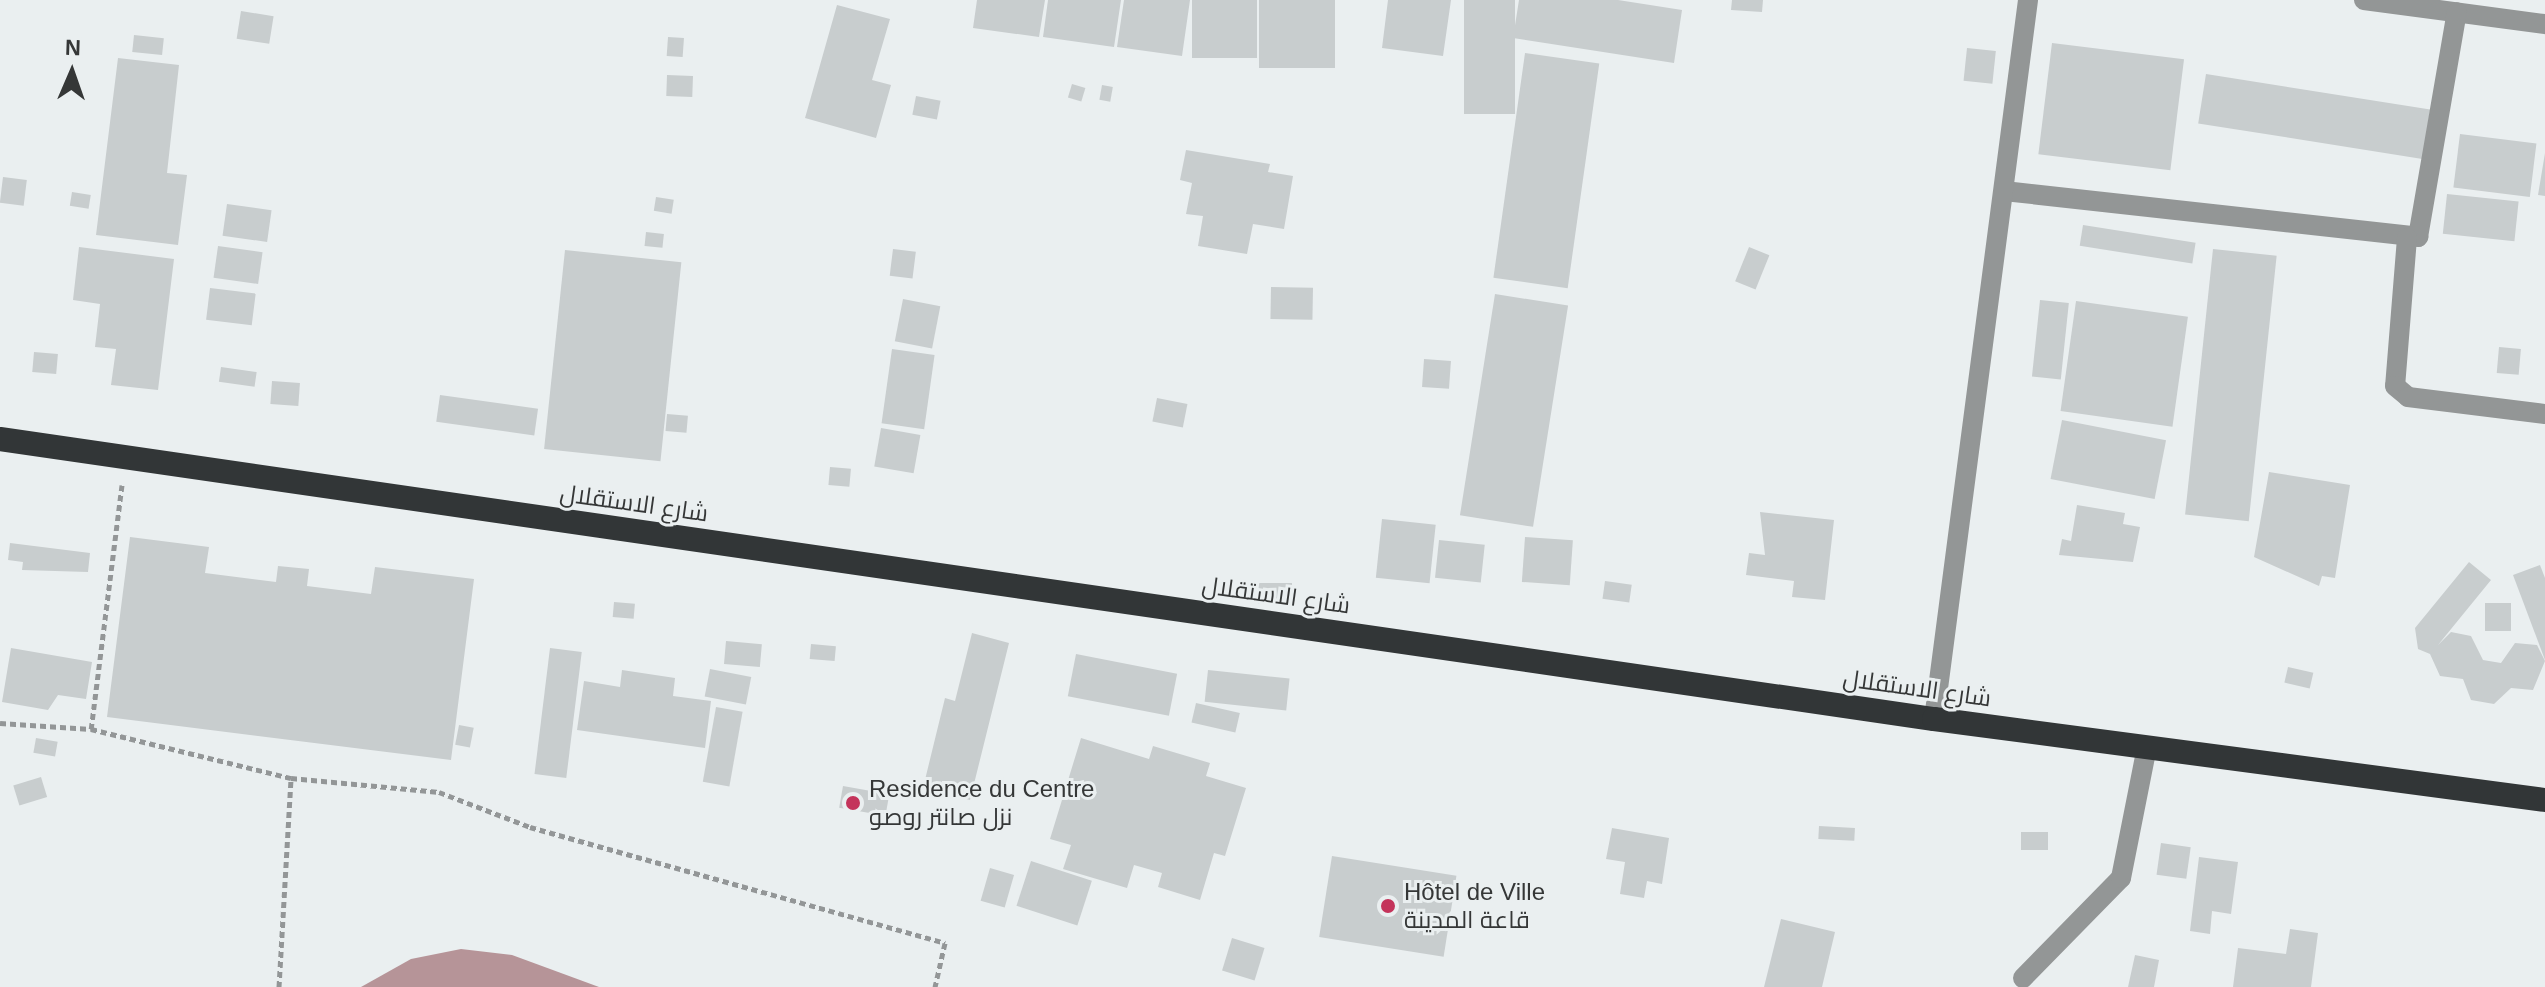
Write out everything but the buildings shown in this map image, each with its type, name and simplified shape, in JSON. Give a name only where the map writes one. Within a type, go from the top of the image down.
[{"type":"highway","name":"شارع الاستقلال","points":[[0,439],[1934,719],[2545,800]]},
{"type":"street","points":[[1934,719],[2028,0]]},
{"type":"street","points":[[2364,0],[2545,24]]},
{"type":"street","points":[[2004,191],[2407,238],[2425,225],[2457,12]]},
{"type":"street","points":[[2407,238],[2395,386],[2408,397],[2545,414]]},
{"type":"street","points":[[2023,978],[2121,878],[2147,747]]},
{"type":"path","points":[[91,729],[124,459]]},
{"type":"path","points":[[0,723],[91,729],[291,778],[439,792],[530,827],[945,943],[935,987]]},
{"type":"path","points":[[279,987],[291,778]]},
{"type":"shaded area","points":[[461,949],[512,955],[599,987],[361,987],[411,959]]},
{"type":"place","name":"Residence du Centre نزل صانتر روصو","points":[[853,803]]},
{"type":"place","name":"Hôtel de Ville قاعة المدينة","points":[[1388,906]]}]
